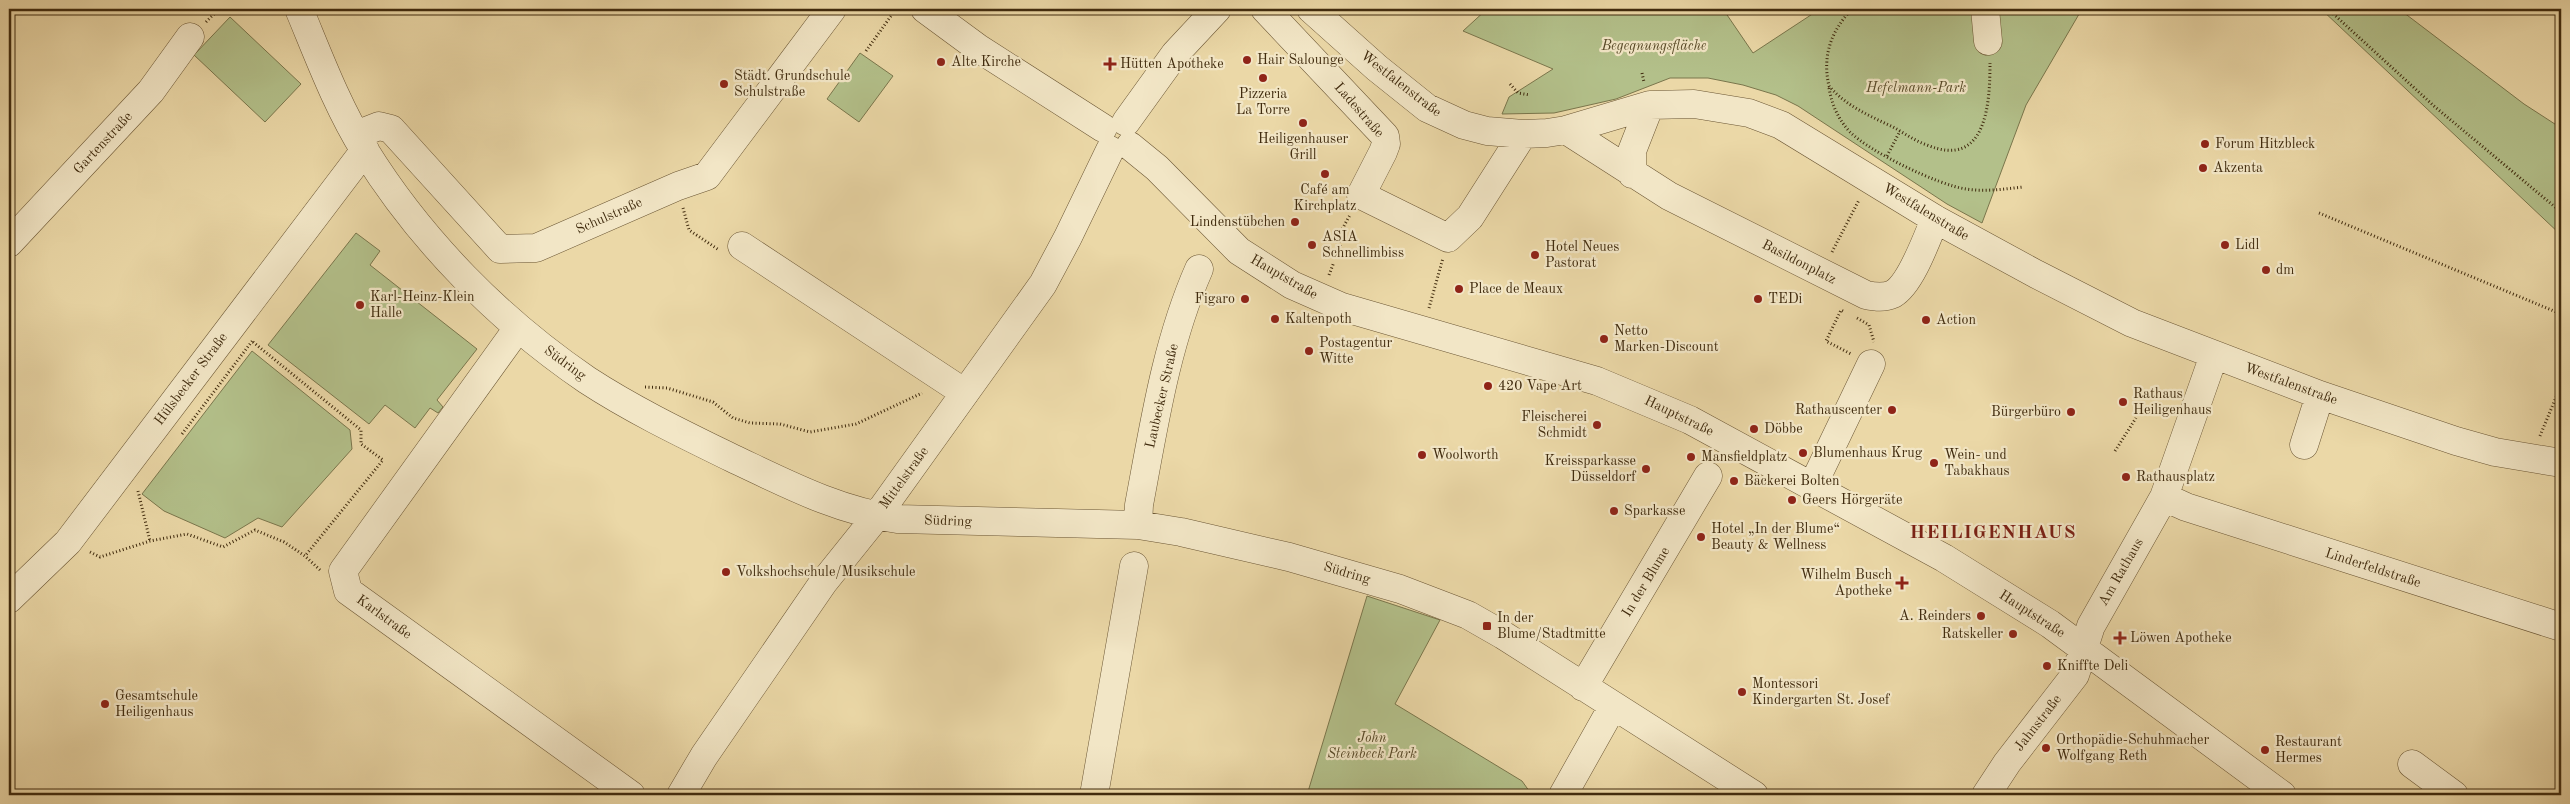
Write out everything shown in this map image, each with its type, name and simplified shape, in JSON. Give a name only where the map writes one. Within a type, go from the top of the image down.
[{"type":"street","name":"Südring","points":[[299,9],[342,108],[360,142],[403,206],[477,290],[518,328],[589,381],[621,400],[718,451],[795,487],[876,516],[898,519],[1138,525],[1181,532],[1289,557],[1400,589],[1468,615],[1503,635],[1583,688],[1754,795]]},
{"type":"street","name":"Schulstraße","points":[[360,142],[380,126],[391,129],[500,249],[536,248],[678,186],[707,176],[832,9]]},
{"type":"street","name":"Hauptstraße","points":[[926,9],[978,48],[1117,137],[1169,180],[1239,251],[1292,286],[1342,307],[1559,369],[1640,397],[1690,420],[1944,558],[2050,624],[2282,795]]},
{"type":"street","name":"Mittelstraße","points":[[681,795],[791,615],[823,583],[876,516],[955,387],[1050,272],[1117,137],[1175,54],[1217,9]]},
{"type":"street","name":"Ladestraße","points":[[1266,9],[1385,136],[1384,152],[1361,195]]},
{"type":"street","name":"Westfalenstraße","points":[[1311,9],[1377,68],[1441,116],[1487,131],[1523,134],[1566,130],[1650,105],[1694,104],[1724,107],[1764,118],[1793,132],[1935,219],[2132,323],[2320,395],[2456,441],[2495,452],[2561,462]]},
{"type":"street","points":[[1985,9],[1988,41]]},
{"type":"street","name":"Gartenstraße","points":[[9,243],[151,91],[190,37]]},
{"type":"street","points":[[1632,174],[1632,152],[1650,105]]},
{"type":"street","name":"Basildonplatz","points":[[1566,130],[1617,161],[1632,174],[1672,189],[1800,254],[1848,288]]},
{"type":"street","points":[[1361,195],[1448,238],[1470,217],[1523,134]]},
{"type":"street","name":"Hülsbecker Straße","points":[[9,600],[68,542],[250,301],[360,142]]},
{"type":"street","points":[[1848,288],[1882,298],[1894,293],[1904,284],[1935,219]]},
{"type":"street","points":[[742,246],[955,387]]},
{"type":"street","name":"Laubecker Straße","points":[[1138,525],[1139,504],[1164,374],[1190,289],[1199,269]]},
{"type":"street","name":"Karlstraße","points":[[518,328],[343,571],[348,591],[631,795]]},
{"type":"street","name":"Am Rathaus","points":[[2084,648],[2090,626],[2175,502],[2214,356]]},
{"type":"street","points":[[1812,487],[1871,364]]},
{"type":"street","points":[[2304,444],[2320,395]]},
{"type":"street","name":"In der Blume","points":[[1583,688],[1708,476]]},
{"type":"street","name":"Linderfeldstraße","points":[[2175,502],[2561,627]]},
{"type":"street","points":[[1094,795],[1134,566]]},
{"type":"street","name":"Jahnstraße","points":[[1986,795],[2007,763],[2074,675],[2084,648]]},
{"type":"street","points":[[1563,795],[1613,706]]},
{"type":"street","points":[[2412,764],[2454,795]]},
{"type":"path","points":[[866,51],[896,9]]},
{"type":"path","points":[[1852,9],[1834,31],[1826,59],[1829,86],[1835,110],[1851,132],[1887,156],[1953,186],[1995,190],[2023,187]]},
{"type":"path","points":[[2328,9],[2434,106],[2561,212]]},
{"type":"path","points":[[1829,86],[1849,105],[1927,145],[1943,150],[1959,148],[1974,140],[1982,129],[1990,99],[1988,41]]},
{"type":"path","points":[[1510,84],[1518,92],[1530,95]]},
{"type":"path","points":[[1887,156],[1900,130]]},
{"type":"path","points":[[678,186],[689,230],[720,251],[742,246]]},
{"type":"path","points":[[1863,192],[1848,288],[1841,310],[1826,341],[1871,364]]},
{"type":"path","points":[[1340,246],[1340,233],[1361,195]]},
{"type":"path","points":[[2319,214],[2561,314]]},
{"type":"path","points":[[1422,330],[1448,238]]},
{"type":"path","points":[[1848,288],[1869,325]]},
{"type":"path","points":[[180,437],[253,342],[250,301]]},
{"type":"path","points":[[253,342],[361,430],[361,444],[383,460],[305,556]]},
{"type":"path","points":[[2531,458],[2561,384]]},
{"type":"path","points":[[621,400],[645,386],[666,388],[713,402],[733,418],[750,423],[780,424],[810,432],[856,424],[955,387]]},
{"type":"path","points":[[2115,451],[2136,418]]},
{"type":"path","points":[[143,484],[137,492],[150,541]]},
{"type":"path","points":[[68,542],[100,557],[150,541],[187,534],[223,547],[255,530],[284,542],[305,556],[318,570]]},
{"type":"green space","points":[[1487,9],[1723,9],[1753,53],[1820,9],[2082,9],[2026,105],[1982,223],[1947,204],[1798,106],[1776,95],[1743,85],[1708,78],[1670,78],[1616,99],[1554,113],[1502,114],[1509,97],[1553,69],[1463,31]]},
{"type":"green space","points":[[2321,9],[2399,9],[2524,104],[2561,128],[2561,235]]},
{"type":"green space","points":[[230,17],[301,84],[265,122],[194,55]]},
{"type":"green space","points":[[860,53],[893,76],[859,122],[827,99]]},
{"type":"green space","name":"Karl-Heinz-Klein Halle","points":[[356,233],[380,251],[370,265],[477,349],[437,400],[443,407],[438,413],[430,408],[415,428],[385,405],[369,424],[268,345]]},
{"type":"green space","points":[[252,351],[350,430],[352,449],[282,527],[258,518],[225,538],[164,511],[142,494]]},
{"type":"green space","name":"John Steinbeck Park","points":[[1367,596],[1440,620],[1395,704],[1522,781],[1532,795],[1307,795]]},
{"type":"place","name":"Hair Salounge","points":[[1247,60]]},
{"type":"place","name":"Alte Kirche","points":[[941,62]]},
{"type":"place","name":"Hütten Apotheke","points":[[1110,64]]},
{"type":"place","name":"Pizzeria La Torre","points":[[1263,78]]},
{"type":"place","name":"Städt. Grundschule Schulstraße","points":[[724,84]]},
{"type":"place","name":"Heiligenhauser Grill","points":[[1303,123]]},
{"type":"place","name":"Forum Hitzbleck","points":[[2205,144]]},
{"type":"place","name":"Akzenta","points":[[2203,168]]},
{"type":"place","name":"Café am Kirchplatz","points":[[1325,174]]},
{"type":"place","name":"Lindenstübchen","points":[[1295,222]]},
{"type":"place","name":"ASIA Schnellimbiss","points":[[1312,245]]},
{"type":"place","name":"Lidl","points":[[2225,245]]},
{"type":"place","name":"Hotel Neues Pastorat","points":[[1535,255]]},
{"type":"place","name":"dm","points":[[2266,270]]},
{"type":"place","name":"Place de Meaux","points":[[1459,289]]},
{"type":"place","name":"Figaro","points":[[1245,299]]},
{"type":"place","name":"TEDi","points":[[1758,299]]},
{"type":"place","name":"Karl-Heinz-Klein Halle","points":[[360,305]]},
{"type":"place","name":"Kaltenpoth","points":[[1275,319]]},
{"type":"place","name":"Action","points":[[1926,320]]},
{"type":"place","name":"Netto Marken-Discount","points":[[1604,339]]},
{"type":"place","name":"Postagentur Witte","points":[[1309,351]]},
{"type":"place","name":"420 Vape Art","points":[[1488,386]]},
{"type":"place","name":"Rathaus Heiligenhaus","points":[[2123,402]]},
{"type":"place","name":"Rathauscenter","points":[[1892,410]]},
{"type":"place","name":"Bürgerbüro","points":[[2071,412]]},
{"type":"place","name":"Fleischerei Schmidt","points":[[1597,425]]},
{"type":"place","name":"Döbbe","points":[[1754,429]]},
{"type":"place","name":"Blumenhaus Krug","points":[[1803,453]]},
{"type":"place","name":"Woolworth","points":[[1422,455]]},
{"type":"place","name":"Mansfieldplatz","points":[[1691,457]]},
{"type":"place","name":"Wein- und Tabakhaus","points":[[1934,463]]},
{"type":"place","name":"Kreissparkasse Düsseldorf","points":[[1646,469]]},
{"type":"place","name":"Rathausplatz","points":[[2126,477]]},
{"type":"place","name":"Bäckerei Bolten","points":[[1734,481]]},
{"type":"place","name":"Geers Hörgeräte","points":[[1792,500]]},
{"type":"place","name":"Sparkasse","points":[[1614,511]]},
{"type":"place","name":"Hotel „In der Blume“ Beauty & Wellness","points":[[1701,537]]},
{"type":"place","name":"Volkshochschule/Musikschule","points":[[726,572]]},
{"type":"place","name":"Wilhelm Busch Apotheke","points":[[1902,583]]},
{"type":"place","name":"A. Reinders","points":[[1981,616]]},
{"type":"place","name":"In der Blume/Stadtmitte","points":[[1487,626]]},
{"type":"place","name":"Ratskeller","points":[[2013,634]]},
{"type":"place","name":"Löwen Apotheke","points":[[2120,638]]},
{"type":"place","name":"Kniffte Deli","points":[[2047,666]]},
{"type":"place","name":"Montessori Kindergarten St. Josef","points":[[1742,692]]},
{"type":"place","name":"Gesamtschule Heiligenhaus","points":[[105,704]]},
{"type":"place","name":"Orthopädie-Schuhmacher Wolfgang Reth","points":[[2046,748]]},
{"type":"place","name":"Restaurant Hermes","points":[[2265,750]]},
{"type":"district","name":"HEILIGENHAUS","points":[[1993,533]]},
{"type":"park label","name":"Begegnungsfläche","points":[[1654,46]]},
{"type":"park label","name":"Hefelmann-Park","points":[[1916,88]]}]
